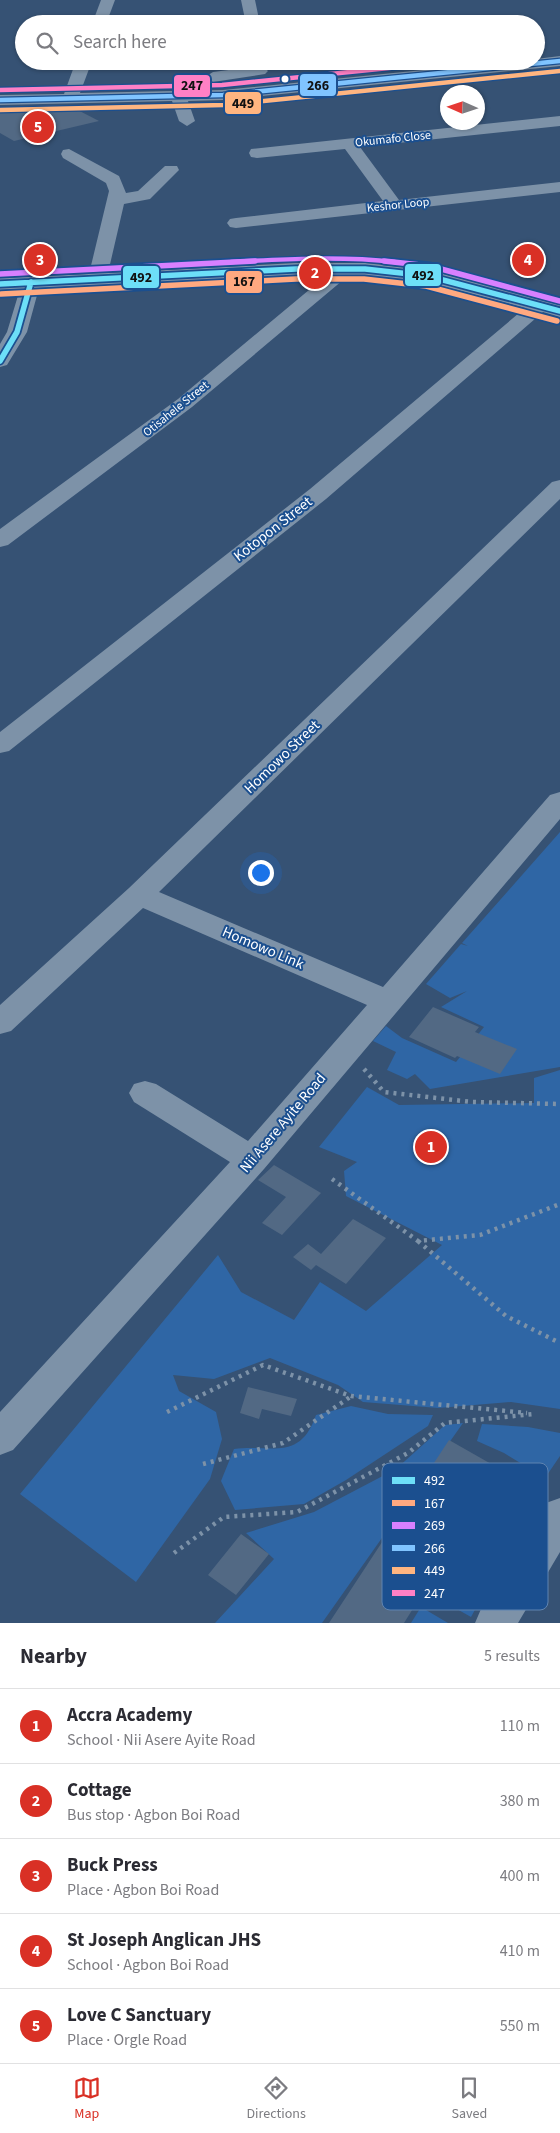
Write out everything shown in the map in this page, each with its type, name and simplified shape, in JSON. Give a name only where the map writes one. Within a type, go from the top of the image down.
[{"type":"street","points":[[102,15],[108,0]]},
{"type":"street","points":[[248,0],[251,15]]},
{"type":"street","points":[[545,62],[560,61]]},
{"type":"street","points":[[70,99],[81,70]]},
{"type":"street","points":[[213,77],[242,70]]},
{"type":"street","points":[[259,70],[262,91]]},
{"type":"street","points":[[0,100],[180,97],[262,91],[457,70]]},
{"type":"street","points":[[180,97],[187,121]]},
{"type":"street","name":"Okumafo Close","points":[[257,152],[560,121]]},
{"type":"street","points":[[349,143],[395,206]]},
{"type":"street","points":[[69,154],[113,180],[118,191],[118,200],[97,279]]},
{"type":"street","points":[[118,200],[144,195],[171,170]]},
{"type":"street","name":"Keshor Loop","points":[[236,223],[560,187]]},
{"type":"street","points":[[0,284],[346,268],[385,270],[422,275],[550,308]]},
{"type":"street","name":"Otisahele Street","points":[[0,540],[177,409],[346,268]]},
{"type":"street","points":[[0,361],[17,332],[32,282]]},
{"type":"street","name":"Kotopon Street","points":[[0,745],[550,308]]},
{"type":"street","name":"Homowo Street","points":[[0,1023],[139,895],[560,487]]},
{"type":"street","name":"Nii Asere Ayite Road","points":[[0,1438],[252,1160],[386,1001],[560,801]]},
{"type":"street","name":"Homowo Link","points":[[139,895],[386,1001]]},
{"type":"street","points":[[145,1093],[252,1160]]},
{"type":"street","points":[[548,1536],[560,1516]]},
{"type":"street","points":[[495,1623],[503,1610]]},
{"type":"path","points":[[358,1063],[384,1092],[472,1102],[560,1104]]},
{"type":"path","points":[[332,1179],[418,1241],[506,1316],[560,1343]]},
{"type":"path","points":[[418,1241],[480,1235],[560,1204]]},
{"type":"path","points":[[167,1412],[263,1365],[351,1396],[534,1414],[445,1423],[408,1453],[389,1463]]},
{"type":"path","points":[[203,1464],[283,1443],[351,1396]]},
{"type":"path","points":[[174,1553],[224,1517],[297,1512],[382,1467]]},
{"type":"shaded area","points":[[560,832],[560,1067],[430,1089],[415,1074],[407,1079],[387,1070],[396,1052],[373,1041],[386,1026],[402,1038],[456,1062],[484,1027],[441,1007],[467,991],[450,998],[426,984],[461,944],[468,946],[462,943]]},
{"type":"shaded area","points":[[560,1070],[560,1409],[511,1402],[438,1408],[363,1402],[338,1385],[270,1358],[214,1379],[173,1375],[179,1391],[216,1412],[222,1439],[210,1479],[136,1582],[20,1494],[218,1255],[241,1292],[294,1320],[320,1282],[366,1311],[442,1245],[346,1196],[344,1171],[357,1162],[319,1147],[367,1087],[399,1105],[534,1103],[534,1078]]},
{"type":"shaded area","points":[[351,1406],[388,1414],[433,1415],[428,1426],[346,1480],[304,1504],[235,1510],[221,1481],[234,1449],[283,1448],[293,1445],[302,1439],[309,1430],[316,1415]]},
{"type":"shaded area","points":[[463,1423],[435,1463],[403,1463],[445,1425]]},
{"type":"shaded area","points":[[482,1424],[528,1427],[560,1433],[560,1456],[548,1474],[548,1463],[520,1463],[504,1453],[477,1441]]},
{"type":"shaded area","points":[[382,1476],[382,1538],[322,1623],[215,1623],[274,1559],[246,1533],[314,1512]]},
{"type":"shaded area","points":[[419,1610],[426,1610],[448,1623],[411,1623]]},
{"type":"shaded area","points":[[459,1610],[475,1610],[471,1617]]},
{"type":"building","points":[[68,105],[99,121],[14,141],[0,133],[0,107]]},
{"type":"building","points":[[433,1007],[479,1027],[475,1032],[517,1049],[500,1074],[457,1056],[455,1058],[409,1037]]},
{"type":"building","points":[[274,1165],[321,1193],[282,1235],[262,1223],[286,1197],[258,1180]]},
{"type":"building","points":[[353,1219],[386,1238],[346,1284],[316,1265],[311,1270],[293,1257],[308,1244],[321,1254]]},
{"type":"building","points":[[248,1387],[297,1399],[291,1416],[262,1409],[259,1419],[240,1413]]},
{"type":"building","points":[[449,1440],[489,1463],[434,1463]]},
{"type":"building","points":[[241,1534],[269,1554],[236,1595],[208,1575]]},
{"type":"building","points":[[382,1542],[382,1610],[412,1610],[404,1623],[329,1623]]},
{"type":"transit line","name":"266","points":[[545,63],[560,61]]},
{"type":"transit line","name":"247","points":[[0,90],[222,85],[370,70]]},
{"type":"transit line","name":"266","points":[[0,100],[223,95],[471,70]]},
{"type":"transit line","name":"449","points":[[0,110],[224,105],[560,71]]},
{"type":"transit line","name":"269","points":[[0,274],[295,259],[365,259],[430,266],[560,301]]},
{"type":"transit line","name":"492","points":[[0,284],[296,269],[365,269],[428,276],[560,311]]},
{"type":"transit line","name":"167","points":[[1,294],[296,279],[364,279],[426,286],[557,321]]},
{"type":"transit line","name":"492","points":[[0,361],[17,332],[31,282]]},
{"type":"place","name":"Love C Sanctuary","points":[[38,127]]},
{"type":"place","name":"Buck Press","points":[[40,260]]},
{"type":"place","name":"St Joseph Anglican JHS","points":[[528,260]]},
{"type":"place","name":"Cottage","points":[[315,273]]},
{"type":"place","name":"Accra Academy","points":[[431,1147]]}]
